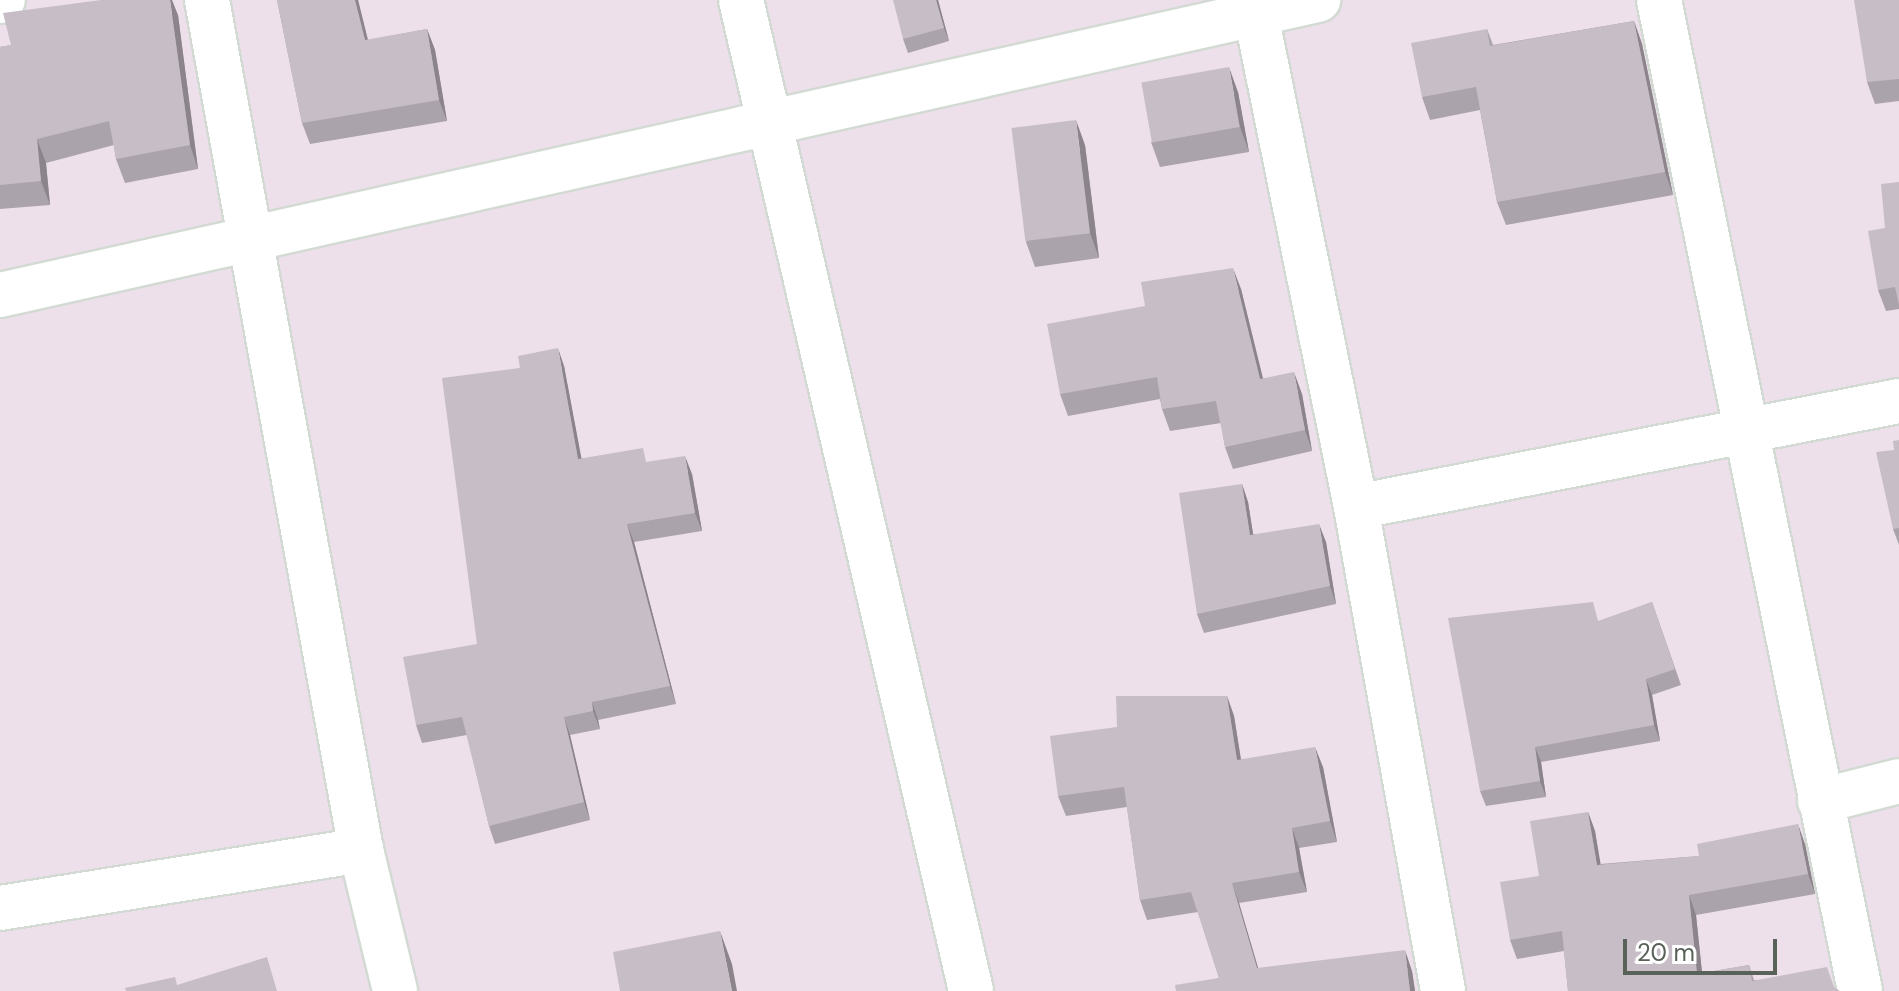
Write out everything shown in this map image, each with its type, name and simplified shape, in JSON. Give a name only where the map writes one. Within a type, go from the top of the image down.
[{"type":"street","points":[[207,0],[361,850],[395,991]]},
{"type":"street","points":[[741,0],[765,121],[971,991]]},
{"type":"street","points":[[0,295],[250,240],[1254,6],[1318,0]]},
{"type":"street","points":[[1659,0],[1742,431],[1860,991]]},
{"type":"street","points":[[1254,6],[1356,507],[1443,991]]},
{"type":"street","points":[[1356,507],[1899,401]]},
{"type":"street","points":[[1820,801],[1899,781]]},
{"type":"street","points":[[0,908],[361,850]]},
{"type":"building","points":[[101,0],[170,0],[190,145],[116,159],[109,121],[37,139],[41,181],[0,185],[0,47],[11,45],[3,13]]},
{"type":"building","points":[[277,0],[355,0],[365,40],[427,29],[439,100],[302,123]]},
{"type":"building","points":[[893,0],[936,0],[944,28],[903,39]]},
{"type":"building","points":[[1854,0],[1899,0],[1899,79],[1867,82]]},
{"type":"building","points":[[1634,21],[1665,172],[1497,202],[1476,87],[1422,97],[1411,43],[1487,29],[1490,46]]},
{"type":"building","points":[[1229,67],[1240,127],[1152,143],[1141,82]]},
{"type":"building","points":[[1076,120],[1090,233],[1025,241],[1011,128]]},
{"type":"building","points":[[1899,182],[1899,305],[1895,287],[1878,290],[1868,231],[1885,228],[1881,184]]},
{"type":"building","points":[[1233,268],[1260,379],[1294,372],[1305,430],[1225,447],[1216,401],[1162,409],[1157,377],[1060,394],[1047,324],[1145,306],[1141,282]]},
{"type":"building","points":[[558,348],[578,459],[643,448],[646,462],[685,456],[695,513],[627,524],[670,686],[592,702],[593,711],[564,717],[584,802],[489,826],[462,717],[416,725],[403,657],[477,644],[442,378],[520,368],[518,356]]},
{"type":"building","points":[[1899,440],[1899,528],[1893,529],[1876,452],[1894,450],[1893,441]]},
{"type":"building","points":[[1242,484],[1250,535],[1319,524],[1330,586],[1197,614],[1179,493]]},
{"type":"building","points":[[1593,602],[1598,621],[1652,602],[1675,669],[1646,679],[1654,725],[1535,747],[1540,781],[1480,791],[1448,618]]},
{"type":"building","points":[[1116,696],[1227,696],[1237,760],[1315,747],[1330,821],[1292,828],[1299,872],[1232,883],[1257,968],[1405,950],[1410,991],[1176,991],[1175,985],[1219,978],[1191,892],[1140,900],[1124,787],[1058,796],[1050,736],[1117,727]]},
{"type":"building","points":[[1588,812],[1597,865],[1699,856],[1697,844],[1798,824],[1808,874],[1689,895],[1697,974],[1749,965],[1752,981],[1827,967],[1834,987],[1840,991],[1568,991],[1562,931],[1510,940],[1500,882],[1539,876],[1530,821]]},
{"type":"building","points":[[720,931],[732,991],[620,991],[613,952]]},
{"type":"building","points":[[267,957],[277,991],[126,991],[125,988],[175,977],[177,985]]}]
